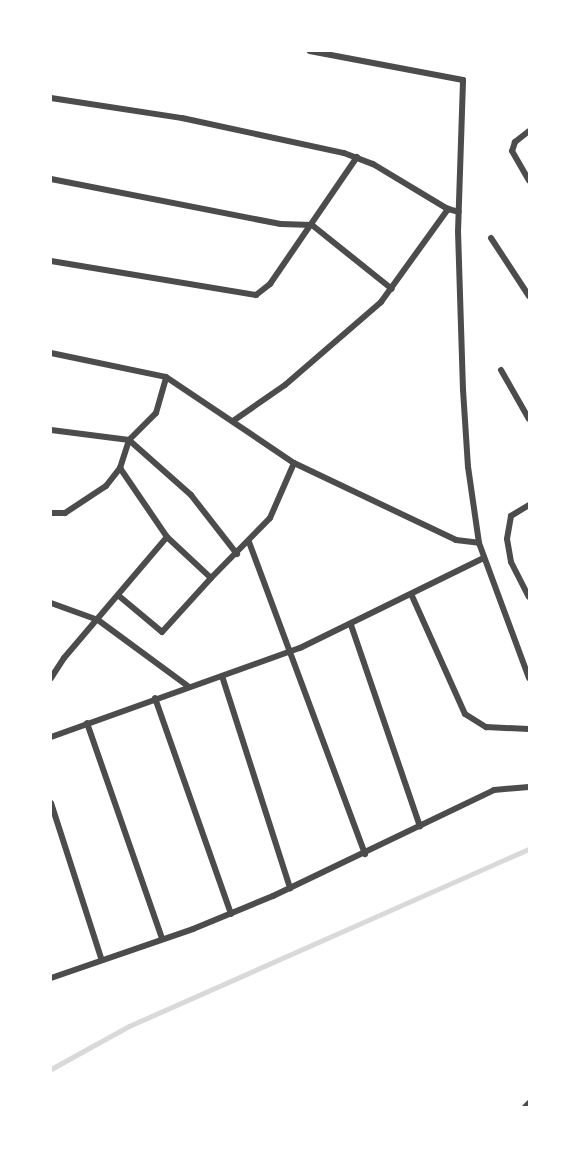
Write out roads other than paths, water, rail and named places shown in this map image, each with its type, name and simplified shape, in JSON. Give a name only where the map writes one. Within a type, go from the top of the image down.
[{"type":"street","points":[[310,51],[463,79],[459,212],[465,441],[479,543],[529,678]]},
{"type":"street","points":[[51,98],[182,118],[357,157],[448,209],[459,212]]},
{"type":"street","points":[[529,131],[515,142],[512,151],[529,181]]},
{"type":"street","points":[[51,261],[256,295],[270,284],[357,157]]},
{"type":"street","points":[[51,179],[281,224],[312,225],[392,289]]},
{"type":"street","points":[[233,421],[318,357],[392,289],[448,209]]},
{"type":"street","points":[[491,238],[529,296]]},
{"type":"street","points":[[51,353],[166,378],[294,463],[456,540],[479,543]]},
{"type":"street","points":[[501,370],[529,419]]},
{"type":"street","points":[[51,513],[74,508],[106,486],[120,468],[129,440],[156,413],[166,378]]},
{"type":"street","points":[[51,430],[129,440],[192,495],[237,554]]},
{"type":"street","points":[[119,596],[162,632],[211,578],[249,543],[270,518],[294,463]]},
{"type":"street","points":[[120,468],[167,537],[211,578]]},
{"type":"street","points":[[529,505],[511,516],[507,539],[511,562],[529,597]]},
{"type":"street","points":[[51,678],[167,537]]},
{"type":"street","points":[[249,543],[365,854]]},
{"type":"street","points":[[51,737],[188,686],[289,652],[412,596],[484,558]]},
{"type":"street","points":[[412,596],[465,714],[486,727],[529,729]]},
{"type":"street","points":[[51,603],[98,620],[188,686]]},
{"type":"street","points":[[351,625],[420,827]]},
{"type":"street","points":[[222,676],[290,888]]},
{"type":"street","points":[[155,698],[231,914]]},
{"type":"street","points":[[87,723],[162,938]]},
{"type":"street","points":[[51,978],[101,958],[231,914],[365,854],[494,790],[529,787]]},
{"type":"street","points":[[51,803],[101,958]]},
{"type":"street","points":[[525,1107],[529,1104]]},
{"type":"waterway","points":[[51,1069],[129,1026],[529,849]]}]
